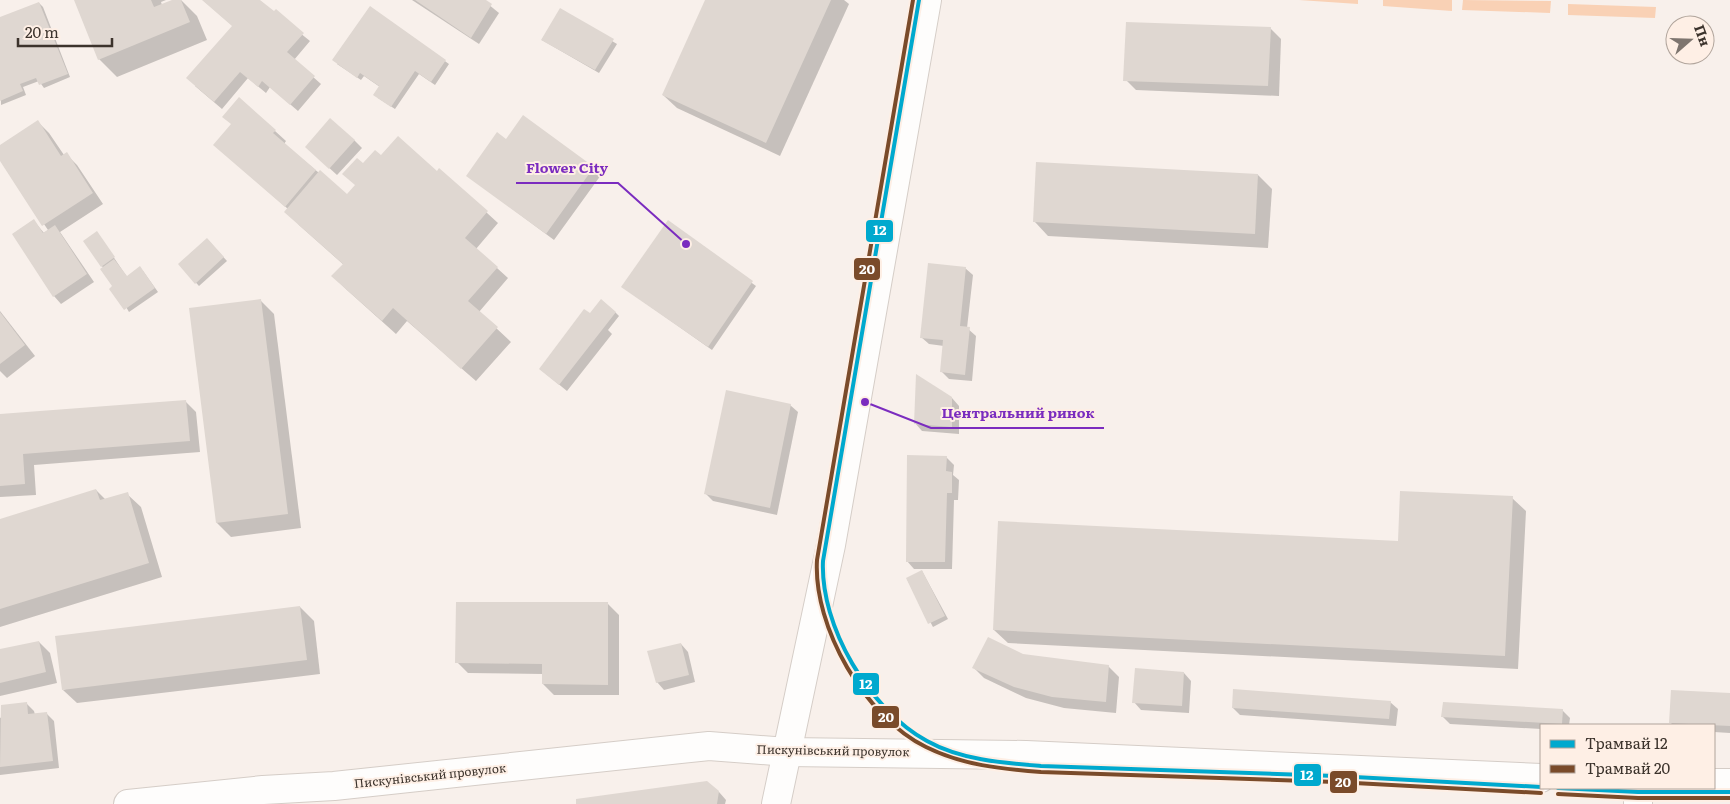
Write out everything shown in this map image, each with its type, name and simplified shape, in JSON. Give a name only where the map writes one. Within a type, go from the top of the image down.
[{"type":"street","points":[[776,804],[831,545],[927,0]]},
{"type":"street","name":"Пискунівський провулок","points":[[128,804],[263,790],[334,786],[708,746],[787,752],[1026,755],[1540,778]]},
{"type":"street","points":[[1715,783],[1730,783]]},
{"type":"street","points":[[1638,789],[1638,804]]},
{"type":"shaded area","points":[[1299,0],[1358,0],[1358,4]]},
{"type":"shaded area","points":[[1383,0],[1452,0],[1452,11],[1383,6]]},
{"type":"shaded area","points":[[1463,0],[1551,1],[1550,13],[1462,10]]},
{"type":"shaded area","points":[[1568,4],[1656,7],[1655,18],[1568,15]]},
{"type":"building","points":[[74,0],[151,0],[154,7],[172,0],[181,0],[190,22],[98,60]]},
{"type":"building","points":[[202,0],[260,0],[274,11],[276,9],[304,33],[287,52],[315,76],[290,105],[262,81],[258,87],[240,72],[214,102],[186,78],[232,26]]},
{"type":"building","points":[[415,0],[486,0],[492,4],[471,38]]},
{"type":"building","points":[[705,0],[831,0],[766,143],[662,95]]},
{"type":"building","points":[[39,2],[68,74],[39,85],[36,78],[20,84],[23,91],[0,101],[0,17]]},
{"type":"building","points":[[370,6],[446,60],[431,82],[415,71],[391,107],[373,95],[379,86],[360,73],[357,78],[332,60]]},
{"type":"building","points":[[560,8],[614,39],[595,70],[541,40]]},
{"type":"building","points":[[1126,22],[1271,27],[1268,86],[1123,81]]},
{"type":"building","points":[[239,97],[276,130],[273,133],[316,170],[285,207],[213,145],[231,124],[222,117]]},
{"type":"building","points":[[523,115],[594,167],[546,234],[466,176],[497,132],[506,139]]},
{"type":"building","points":[[330,118],[355,140],[329,169],[305,147]]},
{"type":"building","points":[[38,120],[61,156],[67,152],[93,193],[42,226],[0,161],[0,145]]},
{"type":"building","points":[[398,136],[437,171],[439,168],[488,211],[465,238],[498,267],[468,301],[498,327],[461,369],[393,308],[382,321],[331,276],[343,264],[284,212],[320,170],[347,194],[355,185],[342,174],[357,158],[363,163],[375,150],[381,155]]},
{"type":"building","points":[[1036,162],[1258,174],[1255,234],[1033,222]]},
{"type":"building","points":[[34,219],[43,233],[55,225],[87,274],[53,297],[12,234]]},
{"type":"building","points":[[668,220],[753,281],[708,347],[621,287]]},
{"type":"building","points":[[97,231],[115,257],[101,267],[83,241]]},
{"type":"building","points":[[207,238],[224,257],[195,284],[178,264]]},
{"type":"building","points":[[114,259],[127,276],[140,266],[155,288],[124,310],[109,289],[112,286],[100,269]]},
{"type":"building","points":[[928,263],[966,267],[960,326],[970,327],[965,375],[940,372],[943,340],[920,338]]},
{"type":"building","points":[[261,299],[288,514],[216,523],[189,308]]},
{"type":"building","points":[[601,299],[616,312],[559,385],[539,369],[584,309],[590,313]]},
{"type":"building","points":[[0,312],[25,345],[0,364]]},
{"type":"building","points":[[916,374],[952,397],[952,427],[914,424]]},
{"type":"building","points":[[726,390],[791,404],[770,508],[704,494]]},
{"type":"building","points":[[186,400],[190,441],[23,454],[25,484],[0,486],[0,414]]},
{"type":"building","points":[[907,455],[947,456],[946,471],[952,472],[952,493],[947,493],[945,562],[906,562]]},
{"type":"building","points":[[96,489],[100,500],[128,492],[149,563],[0,609],[0,519]]},
{"type":"building","points":[[1400,491],[1513,496],[1505,656],[993,630],[998,521],[1398,541]]},
{"type":"building","points":[[922,570],[945,616],[928,624],[906,578]]},
{"type":"building","points":[[456,602],[608,602],[608,685],[542,684],[542,664],[455,663]]},
{"type":"building","points":[[300,606],[307,660],[62,690],[55,636]]},
{"type":"building","points":[[988,637],[1023,654],[1109,665],[1106,702],[1052,697],[1014,687],[972,668]]},
{"type":"building","points":[[39,641],[46,672],[0,683],[0,649]]},
{"type":"building","points":[[681,643],[689,675],[656,683],[647,651]]},
{"type":"building","points":[[1135,668],[1184,672],[1182,706],[1132,703]]},
{"type":"building","points":[[1233,689],[1391,701],[1389,719],[1232,708]]},
{"type":"building","points":[[1671,690],[1730,693],[1730,726],[1669,723]]},
{"type":"building","points":[[27,702],[28,714],[47,712],[53,761],[0,767],[1,705]]},
{"type":"building","points":[[1443,702],[1563,709],[1562,724],[1441,717]]},
{"type":"building","points":[[707,781],[719,791],[717,804],[576,804],[576,799]]},
{"type":"tram line","name":"20","points":[[913,0],[817,560],[818,586],[824,613],[834,641],[847,667],[864,692],[883,715],[904,733],[926,747],[954,758],[997,768],[1041,772],[1336,782],[1541,793]]},
{"type":"tram line","name":"12","points":[[919,0],[823,561],[824,586],[839,638],[852,663],[868,687],[886,709],[906,727],[927,741],[954,752],[982,760],[1041,766],[1336,776],[1540,787]]},
{"type":"tram line","name":"12","points":[[1578,789],[1638,792],[1730,792]]},
{"type":"tram line","name":"20","points":[[1558,794],[1638,798],[1730,798]]},
{"type":"place","name":"Flower City","points":[[686,244]]},
{"type":"place","name":"Центральний ринок","points":[[865,402]]}]
